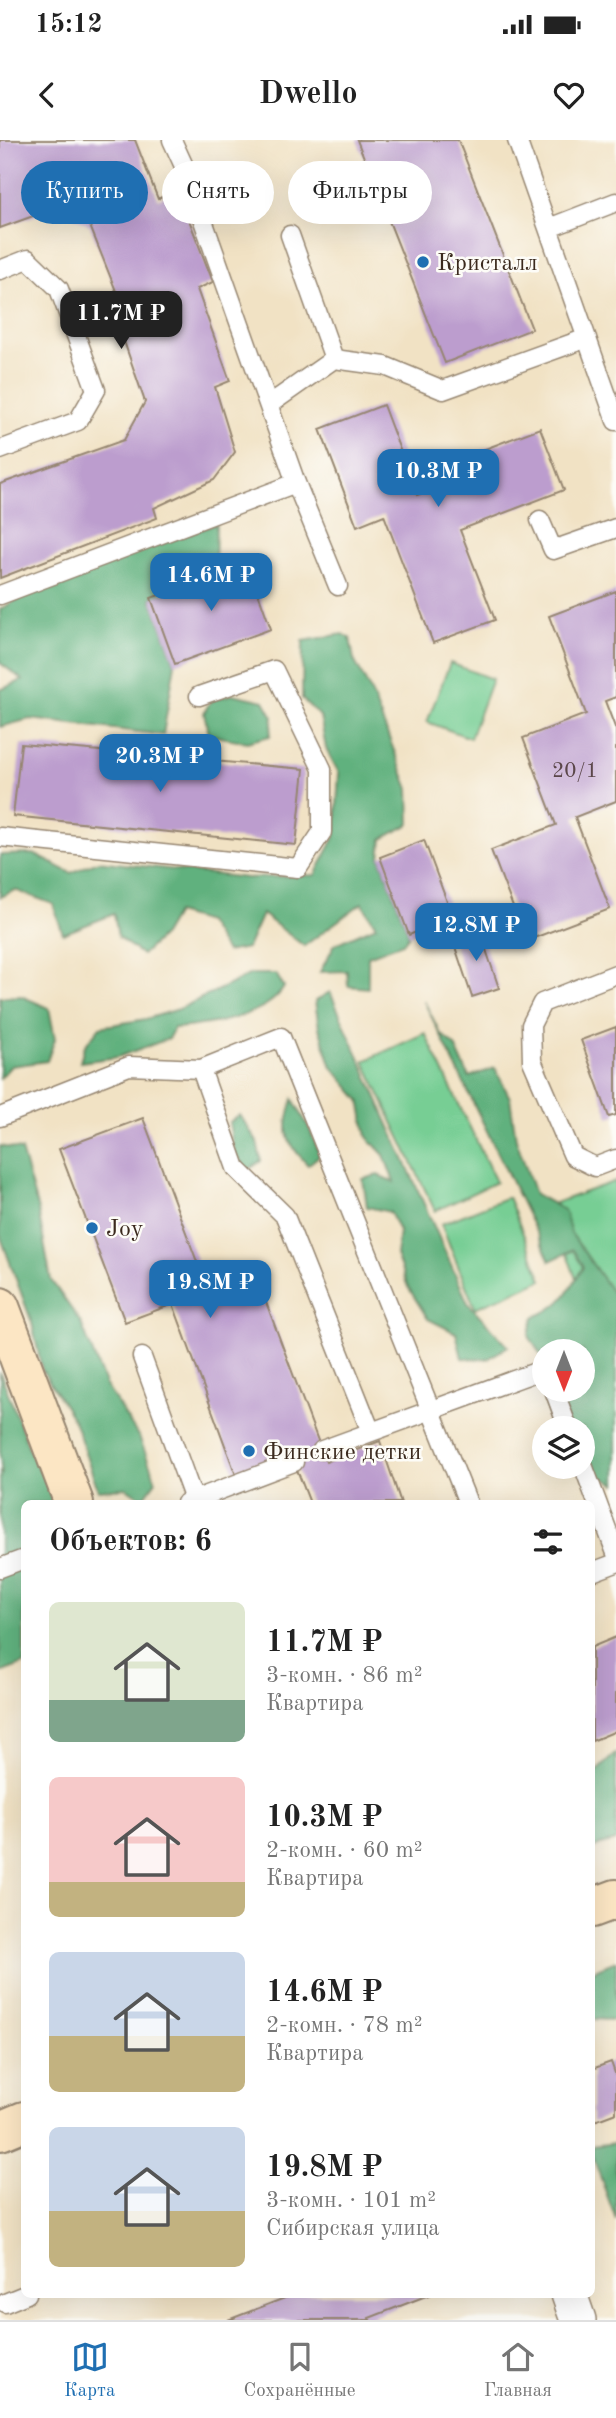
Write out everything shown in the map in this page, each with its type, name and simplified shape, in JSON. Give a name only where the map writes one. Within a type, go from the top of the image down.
[{"type":"street","points":[[0,1307],[73,1500]]},
{"type":"street","points":[[595,1907],[616,1899]]},
{"type":"street","points":[[0,2131],[21,2122]]},
{"type":"street","points":[[570,2298],[578,2320]]},
{"type":"lane","points":[[172,140],[270,404],[296,483],[338,586]]},
{"type":"lane","points":[[517,140],[616,421]]},
{"type":"lane","points":[[549,228],[616,202]]},
{"type":"lane","points":[[290,235],[334,359]]},
{"type":"lane","points":[[0,270],[28,258],[59,289],[96,390],[78,421],[0,450]]},
{"type":"lane","points":[[270,404],[334,359],[385,366],[443,390],[587,338]]},
{"type":"lane","points":[[0,595],[296,483]]},
{"type":"lane","points":[[540,520],[552,550],[616,528]]},
{"type":"lane","points":[[0,836],[298,867],[322,832],[322,769],[274,670],[199,696]]},
{"type":"lane","points":[[616,974],[542,1003],[531,1025],[533,1061],[573,1157],[595,1167],[616,1158]]},
{"type":"lane","points":[[0,1117],[129,1066],[201,1069],[281,1037],[467,1500]]},
{"type":"lane","points":[[201,1069],[236,1168],[285,1216],[371,1432]]},
{"type":"lane","points":[[142,1357],[189,1500]]},
{"type":"lane","points":[[322,1450],[532,1372]]},
{"type":"lane","points":[[195,1500],[294,1462]]},
{"type":"lane","points":[[588,1479],[616,1553]]},
{"type":"lane","points":[[0,1568],[21,1560]]},
{"type":"lane","points":[[595,1571],[616,1563]]},
{"type":"lane","points":[[5,2303],[21,2296]]},
{"type":"green space","points":[[216,524],[215,574],[151,598],[175,664],[163,735],[30,719],[0,727],[0,690],[23,680],[0,663],[0,609],[52,581]]},
{"type":"green space","points":[[343,634],[350,638],[354,660],[371,692],[409,789],[410,824],[382,839],[380,857],[409,935],[403,943],[368,956],[368,988],[348,986],[347,971],[320,972],[335,944],[376,926],[362,903],[304,946],[262,914],[247,948],[226,952],[207,922],[176,913],[163,935],[142,955],[118,937],[114,914],[63,934],[53,904],[15,890],[0,897],[0,855],[34,854],[71,873],[98,861],[247,878],[315,875],[335,837],[339,773],[326,749],[320,716],[302,699],[303,641]]},
{"type":"green space","points":[[450,663],[492,679],[470,738],[427,722]]},
{"type":"green space","points":[[233,694],[264,701],[273,717],[270,736],[247,742],[209,735],[204,713],[211,700]]},
{"type":"green space","points":[[251,974],[276,974],[284,987],[276,997],[250,1013],[218,1022],[174,1028],[168,1039],[118,1057],[80,1062],[84,1047],[100,1027],[146,1019],[179,1009]]},
{"type":"green space","points":[[330,992],[468,1303],[508,1346],[488,1359],[462,1358],[456,1333],[428,1319],[408,1287],[396,1255],[399,1231],[390,1212],[367,1207],[363,1179],[378,1175],[394,1182],[384,1155],[367,1137],[360,1100],[332,1067],[319,1028],[315,1001]]},
{"type":"green space","points":[[21,996],[49,1008],[55,1039],[47,1061],[11,1066],[0,1078],[0,997]]},
{"type":"green space","points":[[424,1001],[440,1033],[455,1046],[469,1077],[495,1068],[510,1098],[516,1139],[535,1194],[564,1210],[571,1233],[616,1298],[616,1484],[595,1474],[595,1416],[564,1416],[558,1402],[595,1402],[595,1339],[532,1341],[529,1336],[534,1317],[558,1304],[583,1267],[573,1250],[550,1261]]},
{"type":"green space","points":[[425,1033],[496,1182],[435,1211],[364,1061]]},
{"type":"green space","points":[[293,1099],[320,1155],[308,1165],[294,1149],[288,1135]]},
{"type":"green space","points":[[240,1115],[257,1142],[261,1161],[248,1170],[234,1152],[229,1123]]},
{"type":"green space","points":[[0,1146],[21,1150],[38,1210],[51,1280],[81,1323],[105,1384],[140,1439],[156,1481],[143,1499],[126,1488],[98,1490],[75,1423],[42,1370],[32,1323],[0,1235]]},
{"type":"green space","points":[[616,1181],[616,1338],[600,1344],[549,1205]]},
{"type":"green space","points":[[508,1197],[542,1280],[475,1308],[441,1224]]},
{"type":"green space","points":[[0,1372],[31,1453],[55,1500],[21,1500],[21,1665],[0,1673],[0,1471],[2,1475]]},
{"type":"green space","points":[[616,1753],[616,1841],[595,1848],[595,1772]]},
{"type":"green space","points":[[616,1961],[616,2020],[595,2019],[595,1970]]},
{"type":"green space","points":[[616,2143],[616,2220],[595,2162],[595,2146]]},
{"type":"building","points":[[0,140],[135,140],[143,161],[21,161],[21,220],[0,228]]},
{"type":"building","points":[[357,140],[458,140],[532,329],[445,363],[390,224],[432,224],[432,161],[365,161]]},
{"type":"building","points":[[148,173],[158,199],[162,197],[162,224],[191,224],[213,282],[197,289],[230,381],[215,387],[235,452],[214,480],[154,508],[157,518],[0,578],[0,484],[124,440],[145,402],[117,321],[126,316],[90,226],[87,224],[148,224]]},
{"type":"building","points":[[383,405],[417,495],[445,485],[438,467],[540,428],[564,490],[460,530],[495,620],[433,643],[384,515],[357,526],[320,429]]},
{"type":"building","points":[[247,562],[271,629],[175,664],[151,598]]},
{"type":"building","points":[[616,591],[616,697],[605,701],[616,730],[616,801],[575,817],[610,909],[526,941],[491,850],[556,825],[523,738],[586,714],[549,616]]},
{"type":"building","points":[[21,744],[304,769],[296,845],[13,816]]},
{"type":"building","points":[[424,840],[453,918],[409,935],[380,857]]},
{"type":"building","points":[[479,929],[499,988],[472,997],[452,938]]},
{"type":"building","points":[[616,1027],[616,1115],[609,1117],[581,1040]]},
{"type":"building","points":[[143,1118],[208,1291],[255,1273],[326,1462],[380,1441],[400,1500],[309,1500],[292,1457],[237,1478],[173,1304],[125,1322],[59,1149]]},
{"type":"building","points":[[616,1637],[616,1731],[595,1740],[595,1646]]},
{"type":"building","points":[[611,2062],[616,2076],[616,2113],[595,2121],[595,2068]]},
{"type":"building","points":[[285,2298],[421,2298],[369,2318],[370,2320],[228,2320]]},
{"type":"place","name":"Кристалл","points":[[423,262]]},
{"type":"place","name":"Joy","points":[[92,1228]]},
{"type":"place","name":"Финские детки","points":[[249,1451]]}]
